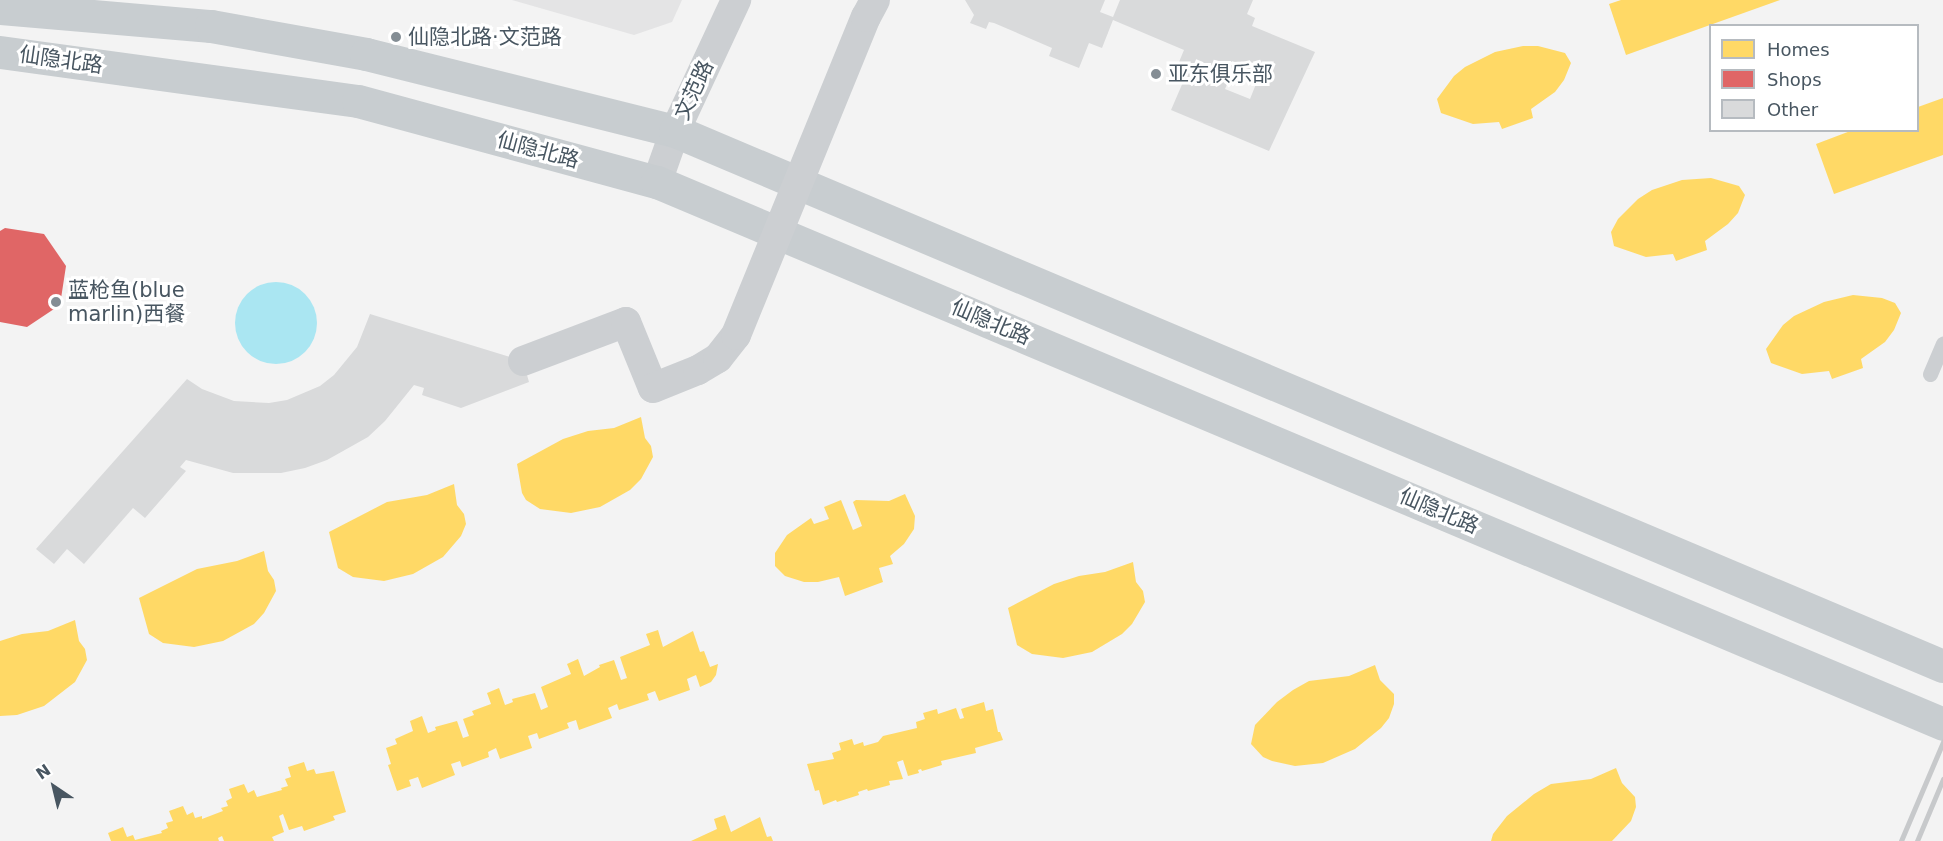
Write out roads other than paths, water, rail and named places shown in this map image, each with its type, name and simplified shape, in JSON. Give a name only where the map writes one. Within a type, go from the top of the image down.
[{"type":"main road","points":[[0,8],[222,28],[366,54],[675,130],[1943,666]]},
{"type":"main road","name":"仙隐北路","points":[[0,52],[357,101],[657,182],[1943,724]]},
{"type":"street","name":"文范路","points":[[657,182],[675,130],[736,0]]},
{"type":"street","points":[[523,361],[626,322],[653,388],[698,370],[718,358],[736,335],[866,16],[875,0]]},
{"type":"lane","points":[[1930,374],[1943,344]]},
{"type":"water","points":[[276,282],[292,285],[305,294],[314,307],[317,323],[314,339],[305,352],[292,361],[276,364],[260,361],[247,352],[238,339],[235,323],[238,307],[247,294],[260,285]]},
{"type":"railway","points":[[1901,841],[1943,742]]},
{"type":"railway","points":[[1917,841],[1943,779]]},
{"type":"place","name":"仙隐北路·文范路","points":[[396,37]]},
{"type":"place","name":"亚东俱乐部","points":[[1156,74]]},
{"type":"place","name":"蓝枪鱼(blue marlin)西餐","points":[[56,302]]}]
